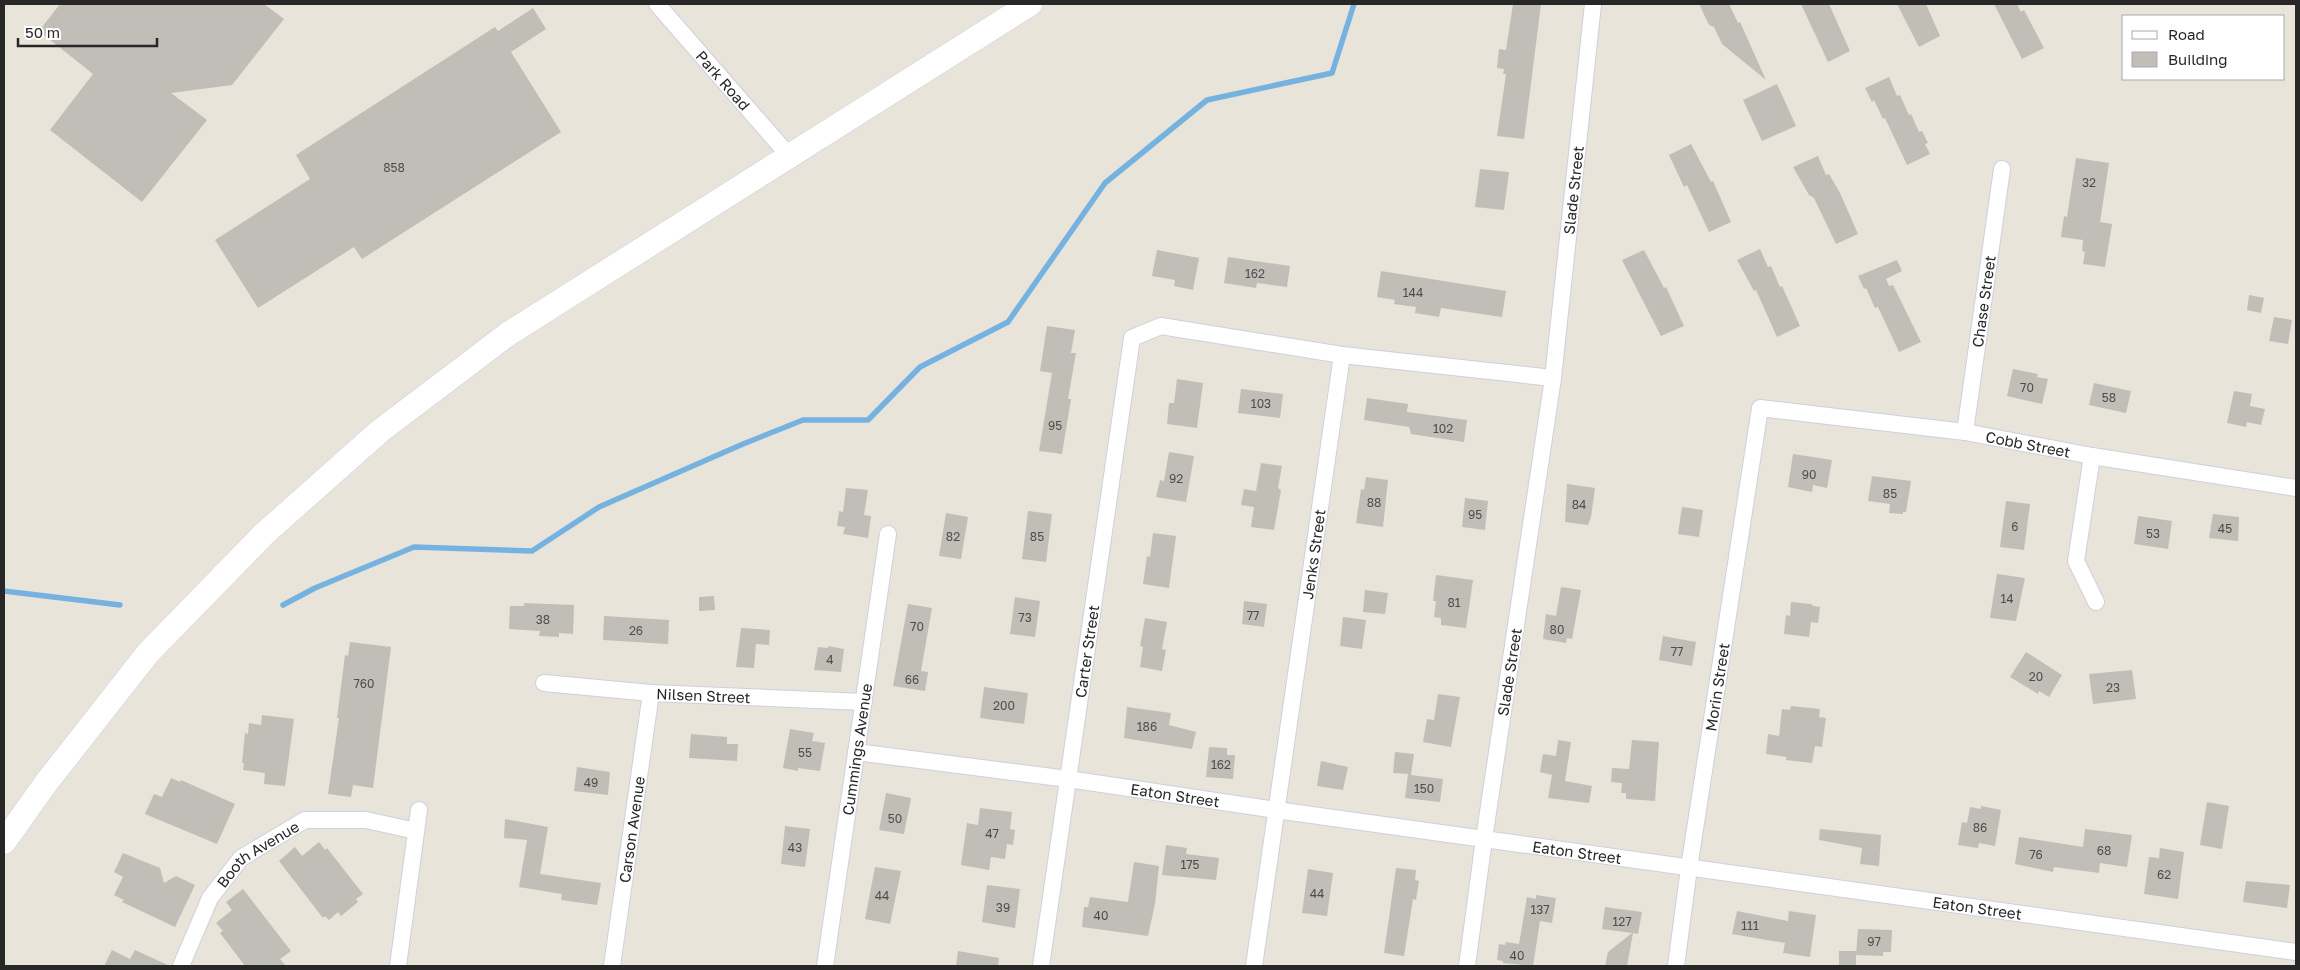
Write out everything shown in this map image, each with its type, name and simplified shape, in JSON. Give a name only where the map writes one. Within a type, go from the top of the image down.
[{"type":"main road","points":[[4,842],[46,783],[148,652],[264,534],[380,430],[508,334],[1030,4]]},
{"type":"street","name":"Park Road","points":[[657,4],[790,157]]},
{"type":"street","name":"Slade Street","points":[[1468,966],[1484,839],[1553,378],[1594,4]]},
{"type":"street","name":"Chase Street","points":[[1964,432],[2002,169]]},
{"type":"street","name":"Carter Street","points":[[1041,966],[1132,338],[1161,326],[1342,355]]},
{"type":"street","points":[[1342,355],[1553,378]]},
{"type":"street","name":"Jenks Street","points":[[1254,966],[1342,355]]},
{"type":"street","name":"Cobb Street","points":[[1760,408],[1964,432],[2092,456],[2296,488]]},
{"type":"street","name":"Morin Street","points":[[1676,966],[1689,868],[1760,408]]},
{"type":"street","points":[[2092,456],[2076,561],[2096,602]]},
{"type":"street","name":"Cummings Avenue","points":[[825,966],[888,534]]},
{"type":"street","name":"Nilsen Street","points":[[544,683],[652,693],[864,702]]},
{"type":"street","name":"Carson Avenue","points":[[612,966],[652,693]]},
{"type":"street","name":"Eaton Street","points":[[856,752],[1068,779],[1276,810],[2296,952]]},
{"type":"street","points":[[398,966],[419,810]]},
{"type":"street","name":"Booth Avenue","points":[[181,966],[210,898],[241,858],[305,820],[366,820],[416,831]]},
{"type":"building","points":[[60,4],[264,4],[284,19],[232,85],[171,93],[207,120],[142,202],[50,130],[93,74],[39,31]]},
{"type":"building","points":[[1513,4],[1541,4],[1524,139],[1497,136],[1506,74],[1503,74],[1504,69],[1497,68],[1499,49],[1506,50]]},
{"type":"building","points":[[1699,4],[1729,4],[1738,23],[1740,22],[1766,80],[1722,44],[1714,27],[1709,25]]},
{"type":"building","points":[[1801,4],[1829,4],[1850,51],[1828,62]]},
{"type":"building","points":[[1897,4],[1926,4],[1940,36],[1919,47]]},
{"type":"building","points":[[1994,4],[2017,4],[2021,12],[2024,10],[2044,48],[2022,59]]},
{"type":"building","points":[[533,8],[546,29],[511,52],[561,132],[362,259],[354,247],[258,308],[215,240],[310,179],[296,155],[495,27],[498,31]]},
{"type":"building","points":[[1889,77],[1897,96],[1900,95],[1909,115],[1911,114],[1919,132],[1922,131],[1928,143],[1925,144],[1930,154],[1907,165],[1885,118],[1883,119],[1874,100],[1872,102],[1865,88]]},
{"type":"building","points":[[1777,84],[1796,126],[1762,141],[1743,100]]},
{"type":"building","points":[[1691,144],[1711,182],[1713,181],[1731,222],[1709,232],[1687,185],[1684,187],[1669,155]]},
{"type":"building","points":[[1818,156],[1826,175],[1829,174],[1840,193],[1858,234],[1836,244],[1814,198],[1809,195],[1793,167]]},
{"type":"building","points":[[2076,158],[2109,163],[2100,222],[2112,224],[2105,267],[2083,264],[2085,252],[2082,251],[2083,240],[2061,237],[2064,216],[2067,217]]},
{"type":"building","points":[[1480,169],[1509,172],[1504,210],[1475,207]]},
{"type":"building","points":[[1760,249],[1768,267],[1771,266],[1780,287],[1782,286],[1800,326],[1777,337],[1756,290],[1754,291],[1737,260]]},
{"type":"building","points":[[1157,250],[1199,258],[1193,290],[1174,286],[1175,280],[1152,276]]},
{"type":"building","points":[[1644,250],[1664,288],[1666,287],[1684,326],[1661,336],[1622,260]]},
{"type":"building","points":[[1228,257],[1290,266],[1287,287],[1257,283],[1256,288],[1224,283]]},
{"type":"building","points":[[1897,260],[1902,271],[1886,279],[1889,286],[1893,285],[1921,342],[1899,352],[1878,307],[1875,308],[1858,276]]},
{"type":"building","points":[[1381,271],[1506,291],[1502,317],[1441,308],[1439,317],[1415,313],[1416,307],[1394,304],[1395,300],[1377,297]]},
{"type":"building","points":[[2249,295],[2264,298],[2261,313],[2247,310]]},
{"type":"building","points":[[2274,317],[2292,320],[2288,344],[2269,341]]},
{"type":"building","points":[[1047,326],[1075,330],[1071,353],[1076,353],[1068,399],[1071,399],[1062,454],[1039,451],[1052,373],[1040,371]]},
{"type":"building","points":[[2013,369],[2038,374],[2037,377],[2048,379],[2042,404],[2007,396]]},
{"type":"building","points":[[1177,379],[1203,383],[1197,428],[1167,424],[1169,403],[1174,403]]},
{"type":"building","points":[[2094,383],[2131,391],[2126,413],[2089,405]]},
{"type":"building","points":[[1241,389],[1283,394],[1280,418],[1238,413]]},
{"type":"building","points":[[2234,391],[2252,394],[2250,406],[2265,409],[2261,425],[2247,422],[2246,427],[2227,423]]},
{"type":"building","points":[[1367,398],[1408,404],[1407,412],[1467,420],[1464,442],[1411,434],[1409,427],[1364,420]]},
{"type":"building","points":[[1169,452],[1194,456],[1186,502],[1156,497],[1160,480],[1164,481]]},
{"type":"building","points":[[1793,454],[1832,460],[1827,488],[1813,485],[1812,492],[1788,487]]},
{"type":"building","points":[[1261,463],[1282,466],[1278,488],[1281,490],[1274,530],[1251,527],[1254,507],[1241,505],[1244,489],[1256,491]]},
{"type":"building","points":[[1872,476],[1911,481],[1906,512],[1903,512],[1903,514],[1889,513],[1890,504],[1868,501]]},
{"type":"building","points":[[1366,477],[1388,480],[1383,527],[1356,523],[1361,489],[1364,490]]},
{"type":"building","points":[[1567,484],[1595,488],[1588,525],[1565,522]]},
{"type":"building","points":[[846,488],[868,490],[864,515],[871,516],[868,538],[843,534],[845,527],[837,526],[839,511],[843,512]]},
{"type":"building","points":[[1465,498],[1488,501],[1485,530],[1462,527]]},
{"type":"building","points":[[2006,501],[2030,504],[2024,550],[2000,547]]},
{"type":"building","points":[[1682,507],[1703,510],[1699,537],[1678,534]]},
{"type":"building","points":[[1028,511],[1052,514],[1046,562],[1022,559]]},
{"type":"building","points":[[946,513],[968,517],[961,559],[939,556]]},
{"type":"building","points":[[2213,514],[2239,517],[2238,541],[2209,538]]},
{"type":"building","points":[[2138,516],[2172,521],[2168,549],[2134,544]]},
{"type":"building","points":[[1153,533],[1176,536],[1169,588],[1143,584],[1147,556],[1150,557]]},
{"type":"building","points":[[1997,574],[2025,578],[2016,621],[1990,618]]},
{"type":"building","points":[[1436,575],[1473,580],[1466,628],[1441,625],[1441,618],[1434,617],[1436,601],[1433,601]]},
{"type":"building","points":[[1561,587],[1581,590],[1572,639],[1567,638],[1566,643],[1543,639],[1546,614],[1556,616]]},
{"type":"building","points":[[1365,590],[1388,593],[1385,614],[1363,612]]},
{"type":"building","points":[[714,596],[715,610],[699,611],[699,597]]},
{"type":"building","points":[[1015,597],[1040,601],[1035,637],[1010,634]]},
{"type":"building","points":[[1244,601],[1267,604],[1264,627],[1242,624]]},
{"type":"building","points":[[1791,602],[1820,607],[1818,623],[1811,622],[1809,637],[1784,634],[1786,615],[1790,616]]},
{"type":"building","points":[[524,603],[574,605],[573,634],[559,633],[559,637],[539,636],[540,631],[509,629],[510,606],[524,606]]},
{"type":"building","points":[[908,604],[932,608],[921,671],[928,672],[925,691],[893,686]]},
{"type":"building","points":[[604,616],[669,620],[668,644],[603,640]]},
{"type":"building","points":[[1343,617],[1366,620],[1362,649],[1340,646]]},
{"type":"building","points":[[1145,618],[1167,622],[1162,649],[1166,650],[1162,671],[1140,667],[1143,647],[1140,646]]},
{"type":"building","points":[[741,628],[770,630],[769,645],[756,644],[754,668],[736,667]]},
{"type":"building","points":[[1663,636],[1696,642],[1692,666],[1659,660]]},
{"type":"building","points":[[350,642],[391,647],[373,788],[353,785],[351,797],[328,794],[339,718],[337,718],[345,655],[348,656]]},
{"type":"building","points":[[828,646],[844,649],[841,672],[814,670],[818,647],[828,648]]},
{"type":"building","points":[[2026,652],[2062,675],[2049,697],[2039,691],[2038,694],[2010,677]]},
{"type":"building","points":[[2132,670],[2136,699],[2093,704],[2089,674]]},
{"type":"building","points":[[984,687],[1028,693],[1024,724],[980,718]]},
{"type":"building","points":[[1438,694],[1460,697],[1451,747],[1423,742],[1427,719],[1434,720]]},
{"type":"building","points":[[1791,706],[1820,709],[1819,717],[1826,718],[1822,747],[1815,746],[1812,763],[1786,760],[1786,757],[1766,754],[1768,734],[1779,736],[1782,709],[1790,710]]},
{"type":"building","points":[[1127,707],[1171,713],[1169,725],[1196,732],[1192,749],[1124,738]]},
{"type":"building","points":[[262,715],[294,719],[285,786],[264,784],[265,773],[243,770],[245,733],[248,734],[249,723],[261,725]]},
{"type":"building","points":[[790,729],[814,733],[812,741],[825,743],[820,771],[798,768],[798,771],[783,768]]},
{"type":"building","points":[[691,734],[727,737],[727,744],[738,744],[737,761],[689,758]]},
{"type":"building","points":[[1558,740],[1571,742],[1565,781],[1592,786],[1589,803],[1548,798],[1552,775],[1540,772],[1543,754],[1556,756]]},
{"type":"building","points":[[1632,740],[1659,742],[1655,801],[1626,799],[1626,793],[1621,793],[1622,783],[1611,782],[1612,768],[1629,769]]},
{"type":"building","points":[[1209,747],[1227,748],[1227,755],[1235,755],[1233,779],[1206,777]]},
{"type":"building","points":[[1395,752],[1414,754],[1411,775],[1443,779],[1440,802],[1405,798],[1408,774],[1393,773]]},
{"type":"building","points":[[1321,761],[1348,767],[1343,790],[1317,786]]},
{"type":"building","points":[[577,767],[610,772],[608,795],[574,791]]},
{"type":"building","points":[[171,778],[180,782],[181,780],[235,804],[217,844],[145,814],[154,794],[162,797]]},
{"type":"building","points":[[886,793],[911,798],[904,834],[879,830]]},
{"type":"building","points":[[2207,802],[2229,806],[2222,849],[2200,845]]},
{"type":"building","points":[[1981,806],[2001,810],[1995,846],[1979,843],[1978,848],[1958,845],[1962,822],[1967,823],[1970,807],[1981,809]]},
{"type":"building","points":[[980,808],[1012,812],[1010,829],[1015,830],[1013,845],[1007,844],[1005,859],[991,857],[989,870],[961,865],[967,823],[978,825]]},
{"type":"building","points":[[505,819],[548,827],[540,874],[601,883],[597,905],[561,900],[562,894],[519,887],[527,840],[504,838]]},
{"type":"building","points":[[785,826],[810,829],[805,867],[781,864]]},
{"type":"building","points":[[1820,829],[1881,835],[1879,866],[1860,864],[1862,848],[1819,840]]},
{"type":"building","points":[[2085,829],[2132,835],[2127,867],[2100,863],[2099,873],[2054,867],[2053,872],[2015,864],[2019,837],[2083,847]]},
{"type":"building","points":[[319,842],[325,850],[327,848],[363,894],[356,899],[358,902],[341,916],[338,912],[329,920],[325,916],[323,918],[279,861],[295,847],[302,856]]},
{"type":"building","points":[[1166,845],[1187,848],[1186,854],[1219,858],[1216,880],[1162,875]]},
{"type":"building","points":[[2160,848],[2184,852],[2178,899],[2144,894],[2149,857],[2159,858]]},
{"type":"building","points":[[123,853],[160,868],[164,883],[176,876],[195,885],[175,927],[122,902],[124,900],[114,895],[123,877],[114,872]]},
{"type":"building","points":[[1134,862],[1159,866],[1155,904],[1148,936],[1082,927],[1084,907],[1088,907],[1090,897],[1128,902]]},
{"type":"building","points":[[875,867],[901,871],[890,924],[865,919]]},
{"type":"building","points":[[1396,868],[1416,870],[1415,880],[1419,881],[1416,900],[1413,899],[1404,956],[1384,953]]},
{"type":"building","points":[[1308,869],[1333,873],[1327,916],[1302,913]]},
{"type":"building","points":[[2246,881],[2290,885],[2287,908],[2243,902]]},
{"type":"building","points":[[987,885],[1020,889],[1015,928],[982,922]]},
{"type":"building","points":[[243,889],[291,951],[280,959],[286,966],[245,966],[220,933],[223,931],[216,923],[232,910],[226,902]]},
{"type":"building","points":[[1536,895],[1556,898],[1552,923],[1540,921],[1533,966],[1503,963],[1503,961],[1497,960],[1499,944],[1505,945],[1506,942],[1519,944],[1527,897],[1536,899]]},
{"type":"building","points":[[1605,907],[1642,912],[1638,934],[1633,933],[1627,966],[1605,966],[1608,952],[1632,933],[1602,929]]},
{"type":"building","points":[[1737,911],[1788,921],[1789,911],[1816,915],[1810,957],[1783,953],[1785,943],[1732,934]]},
{"type":"building","points":[[1858,929],[1892,930],[1891,952],[1883,952],[1883,956],[1856,955]]},
{"type":"building","points":[[112,950],[130,959],[135,950],[170,966],[104,966]]},
{"type":"building","points":[[958,951],[999,958],[998,966],[956,966]]},
{"type":"building","points":[[1839,951],[1856,951],[1856,966],[1839,966]]},
{"type":"waterway","points":[[283,605],[315,588],[414,547],[532,551],[599,507],[803,420],[868,420],[920,367],[1008,322],[1105,183],[1207,100],[1332,73],[1354,4]]},
{"type":"waterway","points":[[4,591],[120,605]]}]
